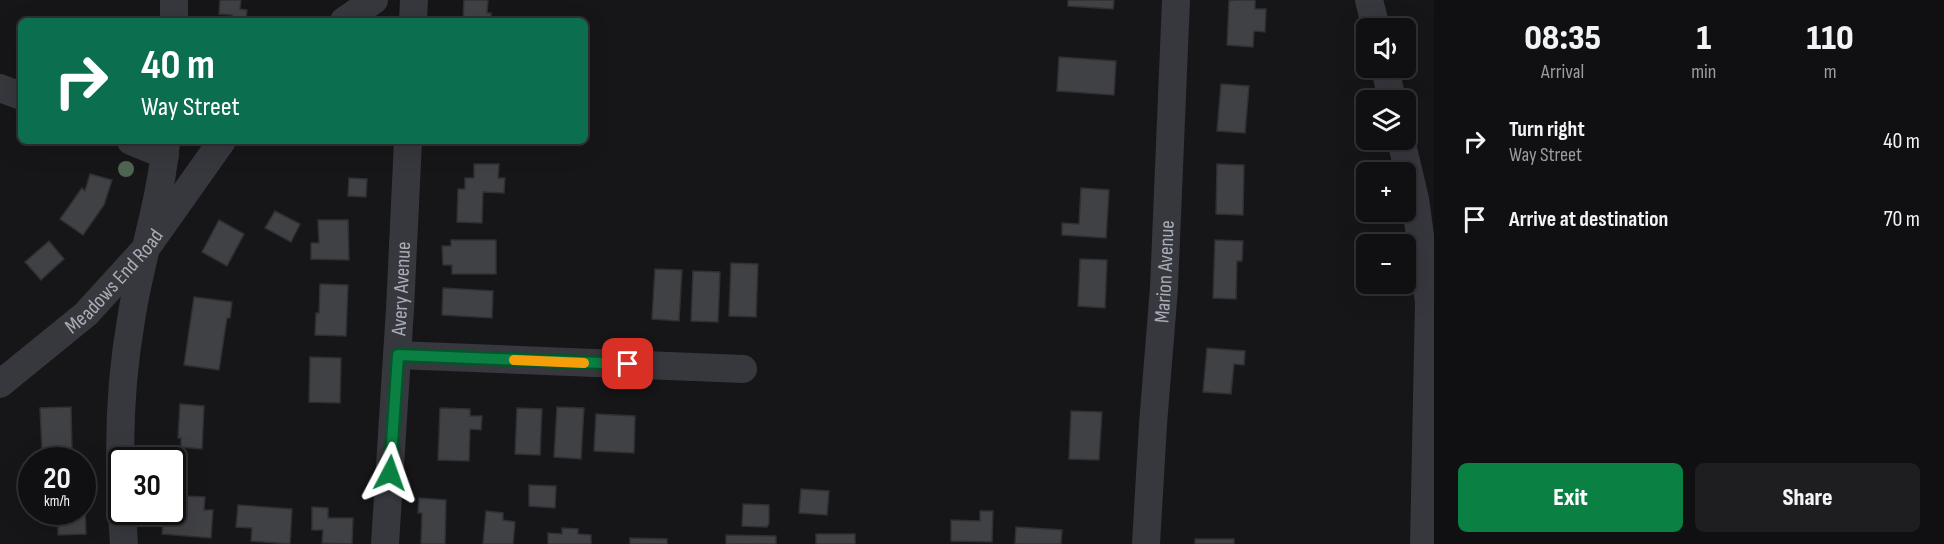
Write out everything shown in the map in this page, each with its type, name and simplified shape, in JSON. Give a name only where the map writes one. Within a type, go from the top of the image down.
[{"type":"street","points":[[174,0],[174,18]]},
{"type":"street","points":[[348,18],[374,0]]},
{"type":"street","points":[[413,18],[414,0]]},
{"type":"street","name":"Marion Avenue","points":[[1146,544],[1164,288],[1176,0]]},
{"type":"street","points":[[1369,0],[1374,18]]},
{"type":"street","points":[[0,88],[18,95]]},
{"type":"street","points":[[146,144],[165,148]]},
{"type":"street","points":[[121,447],[124,369],[131,319],[147,247],[220,144]]},
{"type":"street","name":"Avery Avenue","points":[[385,544],[398,355],[408,144]]},
{"type":"street","name":"Meadows End Road","points":[[0,384],[86,314],[147,247],[165,148]]},
{"type":"street","points":[[1403,150],[1415,199],[1429,302],[1424,544]]},
{"type":"street","points":[[398,355],[743,369]]},
{"type":"street","points":[[123,525],[124,544]]},
{"type":"building","points":[[220,0],[241,0],[240,9],[247,10],[246,18],[232,18],[232,15],[219,14]]},
{"type":"building","points":[[464,0],[488,0],[487,13],[491,13],[491,18],[463,18]]},
{"type":"building","points":[[1068,0],[1114,0],[1113,9],[1068,6]]},
{"type":"building","points":[[1255,0],[1255,9],[1266,9],[1265,32],[1254,31],[1253,47],[1227,45],[1229,1]]},
{"type":"building","points":[[1059,57],[1116,61],[1114,95],[1057,91]]},
{"type":"building","points":[[1221,84],[1249,86],[1245,133],[1217,131]]},
{"type":"building","points":[[474,164],[499,164],[498,178],[505,178],[504,193],[483,192],[482,223],[457,222],[458,189],[465,189],[465,178],[474,178]]},
{"type":"building","points":[[1217,164],[1244,165],[1243,215],[1216,214]]},
{"type":"building","points":[[90,174],[112,180],[104,205],[83,235],[60,219],[82,188],[85,191]]},
{"type":"building","points":[[349,178],[367,179],[366,197],[348,196]]},
{"type":"building","points":[[1081,188],[1109,190],[1106,238],[1062,235],[1062,223],[1079,224]]},
{"type":"building","points":[[275,211],[300,224],[291,242],[265,228]]},
{"type":"building","points":[[219,220],[244,234],[227,266],[202,252]]},
{"type":"building","points":[[318,220],[348,220],[349,260],[311,259],[311,243],[319,243]]},
{"type":"building","points":[[451,240],[496,240],[496,274],[452,274],[452,265],[443,265],[442,246],[451,246]]},
{"type":"building","points":[[1215,240],[1243,241],[1242,261],[1237,261],[1236,299],[1213,298]]},
{"type":"building","points":[[49,241],[64,259],[41,280],[25,262]]},
{"type":"building","points":[[1080,259],[1107,260],[1105,308],[1078,306]]},
{"type":"building","points":[[731,263],[758,264],[756,317],[729,316]]},
{"type":"building","points":[[655,269],[682,270],[679,321],[652,319]]},
{"type":"building","points":[[693,271],[720,272],[718,322],[691,321]]},
{"type":"building","points":[[320,284],[348,285],[346,336],[315,335],[316,313],[319,313]]},
{"type":"building","points":[[443,288],[493,291],[492,318],[442,315]]},
{"type":"building","points":[[194,297],[232,302],[230,318],[227,318],[219,370],[184,365]]},
{"type":"building","points":[[1207,348],[1245,351],[1244,365],[1234,364],[1231,394],[1203,392]]},
{"type":"building","points":[[310,357],[341,358],[340,403],[309,402]]},
{"type":"building","points":[[180,404],[204,406],[202,449],[181,447],[181,438],[178,438]]},
{"type":"building","points":[[71,407],[72,447],[42,447],[40,408]]},
{"type":"building","points":[[557,407],[584,408],[581,459],[554,457]]},
{"type":"building","points":[[440,408],[470,409],[470,416],[482,416],[481,430],[470,429],[469,461],[438,460]]},
{"type":"building","points":[[517,408],[542,409],[540,455],[515,454]]},
{"type":"building","points":[[1071,411],[1102,412],[1099,460],[1069,459]]},
{"type":"building","points":[[596,414],[635,416],[634,453],[594,451]]},
{"type":"building","points":[[529,485],[556,486],[555,508],[529,506]]},
{"type":"building","points":[[801,489],[829,491],[827,515],[799,513]]},
{"type":"building","points":[[186,496],[205,497],[204,510],[213,510],[211,538],[162,534],[163,525],[186,525]]},
{"type":"building","points":[[419,498],[446,500],[445,544],[421,544],[422,513],[418,513]]},
{"type":"building","points":[[743,504],[769,505],[767,527],[742,526]]},
{"type":"building","points":[[238,505],[292,509],[290,544],[251,541],[252,528],[236,527]]},
{"type":"building","points":[[312,507],[328,508],[328,518],[353,518],[352,544],[322,543],[323,530],[312,530]]},
{"type":"building","points":[[486,511],[503,513],[503,520],[515,522],[513,544],[483,544]]},
{"type":"building","points":[[980,511],[993,511],[992,542],[951,541],[951,520],[980,521]]},
{"type":"building","points":[[58,525],[86,525],[86,534],[58,535]]},
{"type":"building","points":[[1016,527],[1062,530],[1061,544],[1015,544]]},
{"type":"building","points":[[562,528],[578,529],[578,534],[591,535],[591,544],[548,544],[548,533],[562,534]]},
{"type":"building","points":[[816,534],[855,534],[855,544],[816,544]]},
{"type":"building","points":[[726,535],[776,536],[776,544],[726,544]]},
{"type":"building","points":[[630,538],[667,539],[667,544],[630,544]]},
{"type":"building","points":[[1195,539],[1234,539],[1234,544],[1195,544]]},
{"type":"slow traffic","points":[[514,360],[584,363]]},
{"type":"route","points":[[390,473],[398,355],[628,364]]}]
